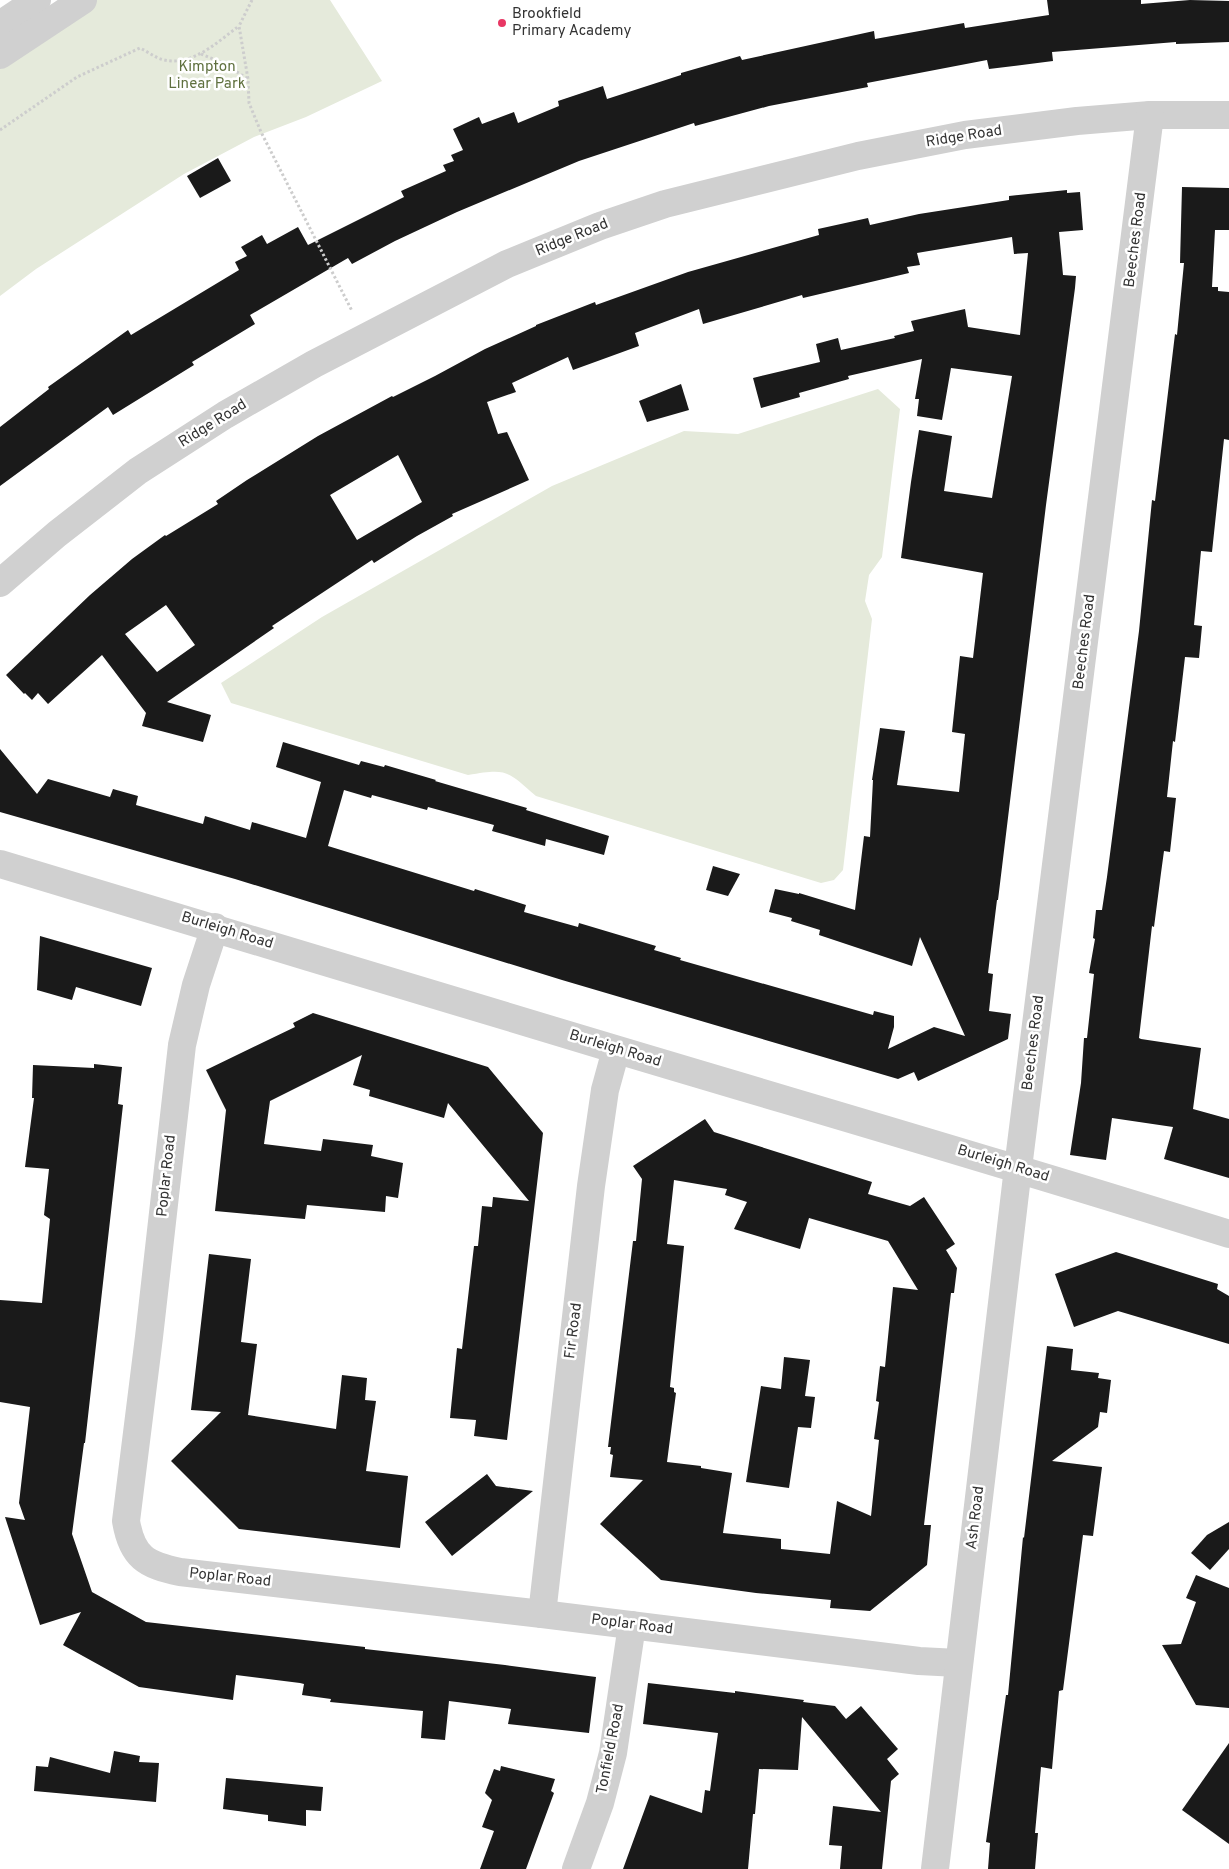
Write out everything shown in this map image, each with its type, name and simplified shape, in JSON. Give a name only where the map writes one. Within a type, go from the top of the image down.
[{"type":"street","points":[[0,24],[37,0]]},
{"type":"street","points":[[0,55],[83,0]]},
{"type":"street","name":"Ridge Road","points":[[0,583],[57,534],[138,471],[225,415],[314,364],[507,264],[600,226],[665,204],[858,156],[966,135],[1077,121],[1150,115],[1229,115]]},
{"type":"street","name":"Beeches Road","points":[[1018,1168],[1150,115]]},
{"type":"street","name":"Burleigh Road","points":[[0,864],[215,927],[616,1050],[1018,1168],[1229,1234]]},
{"type":"street","name":"Poplar Road","points":[[215,927],[196,985],[182,1045],[126,1521],[129,1537],[136,1551],[158,1568],[173,1571],[542,1614],[918,1661],[958,1663]]},
{"type":"street","name":"Fir Road","points":[[542,1614],[591,1186],[605,1090],[616,1050]]},
{"type":"street","name":"Ash Road","points":[[935,1869],[1018,1168]]},
{"type":"street","name":"Tonfield Road","points":[[576,1869],[600,1803],[613,1753],[632,1625]]},
{"type":"path","points":[[0,130],[77,77],[140,48],[158,58],[178,61],[201,54],[239,26],[252,0]]},
{"type":"path","points":[[239,26],[248,79],[249,104],[260,132],[366,337]]},
{"type":"path","points":[[201,54],[223,63],[248,79]]},
{"type":"green space","name":"Kimpton Linear Park","points":[[94,0],[330,0],[382,81],[306,117],[254,137],[184,174],[36,269],[0,296],[0,65]]},
{"type":"green space","points":[[878,389],[900,409],[882,557],[869,575],[865,601],[872,619],[843,870],[834,880],[821,883],[536,796],[519,781],[506,774],[491,772],[468,775],[231,703],[221,683],[322,617],[552,486],[684,431],[738,434]]},
{"type":"building","points":[[1047,0],[1141,0],[1141,4],[1190,0],[1229,1],[1229,42],[1176,44],[1176,42],[1052,52],[1053,61],[989,69],[987,60],[867,83],[868,87],[769,106],[695,126],[694,123],[579,161],[457,212],[395,241],[352,264],[348,258],[250,315],[255,324],[192,362],[194,365],[113,415],[108,407],[0,486],[0,427],[49,389],[48,387],[128,330],[131,335],[239,270],[235,262],[247,256],[241,247],[262,235],[267,244],[298,227],[308,245],[404,197],[401,191],[446,171],[443,165],[454,161],[451,155],[463,150],[453,129],[479,117],[482,124],[514,112],[518,123],[559,106],[558,101],[603,86],[607,99],[681,75],[681,73],[740,56],[742,60],[874,31],[875,39],[964,23],[965,28],[1049,15]]},
{"type":"building","points":[[218,158],[231,181],[200,198],[187,176]]},
{"type":"building","points":[[1182,187],[1229,188],[1229,230],[1215,230],[1212,287],[1218,287],[1218,291],[1229,292],[1229,440],[1224,439],[1212,552],[1201,551],[1194,625],[1202,626],[1199,658],[1185,657],[1167,797],[1176,798],[1170,852],[1164,851],[1154,927],[1152,926],[1139,1038],[1201,1048],[1193,1109],[1229,1119],[1229,1178],[1164,1159],[1173,1127],[1112,1118],[1106,1160],[1070,1155],[1081,1083],[1084,1038],[1087,1038],[1094,974],[1089,973],[1095,939],[1093,938],[1096,910],[1102,910],[1107,877],[1139,631],[1152,500],[1155,501],[1175,334],[1177,335],[1184,263],[1180,263]]},
{"type":"building","points":[[1067,190],[1067,193],[1080,192],[1083,230],[1059,232],[1063,275],[1076,276],[1075,288],[988,973],[993,974],[989,1011],[1011,1014],[1008,1039],[918,1081],[914,1072],[898,1079],[562,980],[235,879],[0,812],[0,749],[37,794],[48,779],[110,797],[113,789],[138,796],[136,805],[203,824],[205,816],[250,830],[252,822],[306,838],[321,782],[276,767],[283,742],[359,765],[361,761],[384,767],[385,765],[527,808],[526,810],[609,836],[604,855],[546,839],[545,846],[492,831],[494,825],[428,807],[427,810],[372,795],[371,798],[344,790],[328,846],[526,905],[524,912],[578,927],[579,923],[656,946],[654,950],[681,958],[680,960],[873,1015],[874,1011],[894,1016],[894,1027],[888,1049],[934,1027],[965,1036],[920,937],[912,966],[819,935],[820,930],[791,921],[792,918],[769,912],[775,889],[799,893],[855,910],[864,836],[870,837],[872,780],[880,728],[905,731],[897,785],[959,792],[965,734],[952,732],[960,656],[973,658],[983,573],[901,558],[919,430],[952,436],[944,491],[992,498],[1012,376],[951,368],[942,420],[917,416],[919,399],[915,399],[922,359],[848,376],[849,379],[799,393],[800,397],[761,408],[753,378],[820,362],[816,344],[838,338],[841,350],[895,338],[894,336],[914,331],[911,321],[965,309],[968,327],[1020,335],[1028,253],[1014,254],[1012,237],[917,253],[920,265],[907,267],[909,273],[803,298],[802,295],[703,324],[699,309],[635,333],[639,346],[573,370],[568,357],[512,383],[516,392],[487,402],[498,434],[507,432],[529,480],[452,514],[453,516],[374,563],[372,560],[272,626],[274,628],[167,702],[211,715],[203,742],[142,726],[146,713],[102,655],[48,704],[38,693],[32,700],[6,675],[90,595],[132,559],[165,535],[218,504],[216,501],[318,436],[485,349],[536,325],[595,302],[596,305],[688,272],[819,235],[818,229],[868,218],[870,225],[919,214],[1009,200],[1009,196]],"holes":[[[398,455],[422,502],[357,540],[330,495]],[[166,605],[195,645],[157,672],[125,634]]]},
{"type":"building","points":[[681,384],[689,410],[647,422],[639,401]]},
{"type":"building","points":[[713,866],[740,874],[728,896],[706,890]]},
{"type":"building","points":[[40,936],[152,968],[141,1006],[76,987],[72,1000],[37,990]]},
{"type":"building","points":[[313,1013],[488,1067],[543,1133],[507,1440],[474,1436],[476,1420],[450,1418],[457,1348],[462,1349],[474,1246],[478,1246],[482,1206],[492,1207],[493,1197],[529,1201],[448,1103],[444,1118],[369,1096],[370,1090],[353,1085],[362,1055],[270,1101],[264,1144],[321,1151],[323,1139],[373,1145],[371,1156],[403,1163],[398,1198],[386,1196],[385,1212],[307,1205],[305,1219],[215,1211],[226,1110],[206,1070],[295,1027],[293,1023]]},
{"type":"building","points":[[94,1064],[122,1067],[118,1104],[123,1105],[85,1443],[72,1534],[92,1592],[146,1622],[365,1647],[365,1649],[596,1677],[589,1733],[508,1724],[511,1709],[449,1701],[445,1740],[421,1738],[423,1711],[330,1702],[331,1699],[302,1695],[304,1684],[300,1683],[236,1675],[233,1700],[139,1687],[63,1645],[81,1612],[40,1625],[5,1517],[25,1520],[19,1503],[30,1407],[0,1402],[0,1300],[42,1303],[50,1219],[44,1215],[49,1169],[25,1167],[34,1098],[32,1098],[33,1065],[94,1068]]},
{"type":"building","points":[[705,1119],[714,1132],[872,1182],[868,1194],[910,1206],[924,1197],[955,1244],[946,1250],[957,1268],[954,1293],[951,1293],[924,1525],[931,1525],[927,1565],[870,1611],[830,1608],[831,1600],[756,1593],[661,1580],[600,1524],[643,1480],[610,1477],[613,1455],[610,1454],[611,1447],[608,1447],[633,1241],[636,1241],[642,1179],[633,1166]],"holes":[[[674,1180],[727,1189],[725,1195],[747,1202],[734,1229],[800,1249],[809,1218],[888,1241],[918,1290],[893,1287],[885,1367],[880,1366],[876,1401],[879,1402],[874,1439],[879,1440],[871,1516],[837,1501],[830,1554],[781,1549],[781,1539],[723,1533],[732,1473],[701,1468],[701,1466],[667,1462],[676,1393],[674,1388],[670,1387],[684,1246],[667,1244]]]},
{"type":"building","points":[[1116,1252],[1218,1284],[1217,1289],[1229,1296],[1229,1344],[1118,1311],[1074,1327],[1055,1274]]},
{"type":"building","points":[[209,1254],[251,1259],[241,1342],[257,1344],[248,1415],[336,1429],[342,1375],[367,1378],[365,1400],[376,1401],[366,1471],[408,1476],[400,1548],[239,1529],[171,1461],[221,1412],[191,1410]]},
{"type":"building","points":[[1047,1346],[1073,1349],[1071,1370],[1099,1373],[1098,1378],[1111,1380],[1107,1413],[1100,1412],[1098,1427],[1052,1461],[1102,1467],[1093,1536],[1083,1535],[1063,1690],[1059,1691],[1052,1769],[1041,1767],[1035,1833],[1038,1833],[1035,1869],[988,1869],[990,1843],[986,1842],[1006,1695],[1008,1695],[1023,1537]]},
{"type":"building","points":[[784,1357],[810,1360],[805,1396],[815,1397],[811,1428],[798,1427],[789,1488],[746,1482],[761,1386],[781,1389]]},
{"type":"building","points":[[487,1474],[496,1486],[533,1491],[452,1556],[425,1522]]},
{"type":"building","points":[[1229,1522],[1229,1549],[1210,1570],[1191,1553],[1207,1535]]},
{"type":"building","points":[[1196,1575],[1229,1588],[1229,1708],[1196,1705],[1162,1645],[1181,1644],[1196,1602],[1186,1598]]},
{"type":"building","points":[[648,1683],[804,1700],[803,1702],[835,1706],[846,1719],[861,1706],[898,1749],[887,1759],[899,1774],[891,1781],[882,1869],[840,1869],[842,1846],[829,1845],[833,1806],[881,1812],[802,1717],[798,1770],[759,1769],[748,1869],[623,1869],[650,1795],[702,1813],[705,1790],[710,1791],[718,1733],[643,1724]]},
{"type":"building","points":[[1229,1743],[1229,1844],[1182,1810]]},
{"type":"building","points":[[114,1751],[140,1756],[139,1762],[159,1763],[156,1802],[34,1791],[36,1766],[48,1767],[50,1757],[110,1773]]},
{"type":"building","points":[[501,1766],[555,1779],[551,1791],[554,1793],[526,1869],[480,1869],[494,1831],[482,1827],[492,1800],[485,1793],[494,1769],[500,1771]]},
{"type":"building","points":[[226,1778],[323,1787],[321,1811],[306,1810],[306,1826],[268,1821],[268,1815],[223,1809]]},
{"type":"place","name":"Brookfield Primary Academy","points":[[502,23]]}]
